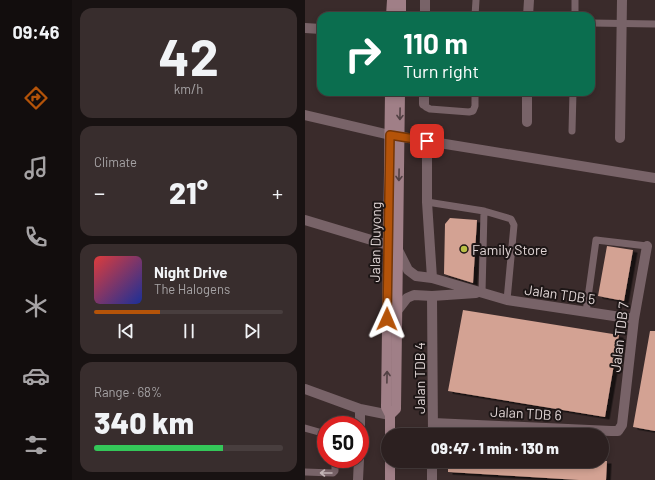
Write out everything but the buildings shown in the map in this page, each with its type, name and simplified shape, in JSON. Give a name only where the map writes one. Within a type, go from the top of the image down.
[{"type":"main road","points":[[391,12],[392,0]]},
{"type":"main road","points":[[401,0],[401,12]]},
{"type":"main road","name":"Jalan Duyong","points":[[390,96],[395,136],[398,250],[396,409],[390,415]]},
{"type":"main road","name":"Jalan Duyong","points":[[390,428],[390,415],[386,407],[389,245],[395,136],[400,96]]},
{"type":"main road","points":[[390,468],[390,480]]},
{"type":"street","points":[[425,0],[425,12]]},
{"type":"street","points":[[528,12],[529,0]]},
{"type":"street","points":[[619,138],[622,0]]},
{"type":"street","points":[[305,28],[317,29]]},
{"type":"street","points":[[424,96],[424,104]]},
{"type":"street","points":[[527,96],[527,122]]},
{"type":"street","points":[[305,115],[395,136],[655,178]]},
{"type":"street","points":[[427,141],[427,202],[432,278]]},
{"type":"street","points":[[305,220],[389,245]]},
{"type":"street","name":"Jalan TDB 7","points":[[618,430],[622,425],[634,319],[647,246]]},
{"type":"street","name":"Jalan TDB 5","points":[[398,250],[408,270],[415,276],[432,278],[507,300],[634,319]]},
{"type":"street","points":[[397,311],[407,298],[414,295],[433,296],[482,292]]},
{"type":"street","name":"Jalan TDB 4","points":[[433,296],[433,428]]},
{"type":"street","points":[[305,389],[360,409],[390,415]]},
{"type":"street","points":[[360,409],[360,416]]},
{"type":"street","name":"Jalan TDB 6","points":[[433,423],[603,431],[618,430]]},
{"type":"street","points":[[358,480],[359,468]]},
{"type":"street","points":[[432,468],[432,480]]},
{"type":"lane","points":[[475,0],[475,12]]},
{"type":"lane","points":[[575,0],[575,12]]},
{"type":"lane","points":[[595,23],[655,24]]},
{"type":"lane","points":[[424,104],[430,109],[469,112],[473,111],[475,106],[475,96]]},
{"type":"lane","points":[[572,131],[573,96]]},
{"type":"lane","points":[[427,202],[484,211],[511,219],[514,225],[507,300]]},
{"type":"lane","points":[[482,292],[484,211]]},
{"type":"lane","points":[[586,312],[596,240],[647,246]]},
{"type":"lane","points":[[305,428],[317,431]]},
{"type":"lane","points":[[305,472],[333,473],[335,468]]},
{"type":"place","name":"Family Store","points":[[464,249]]},
{"type":"route","points":[[387,319],[390,135],[427,141]]}]
